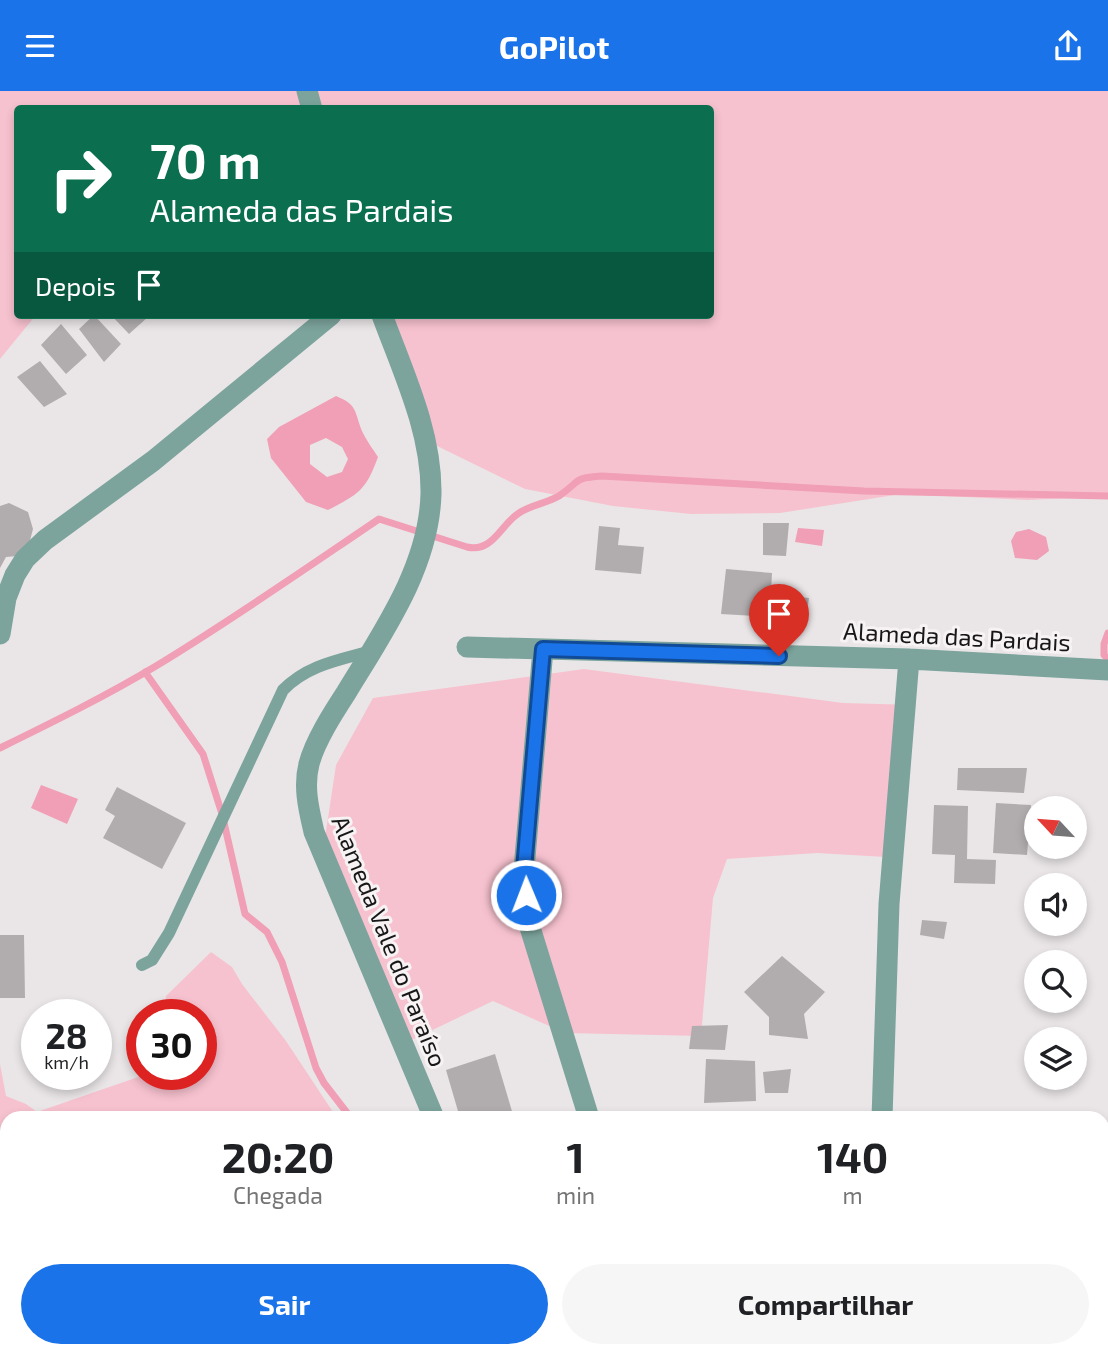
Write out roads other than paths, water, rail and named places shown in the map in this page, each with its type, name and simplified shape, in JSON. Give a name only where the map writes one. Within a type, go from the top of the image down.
[{"type":"street","points":[[0,634],[6,598],[25,559],[45,540],[153,461],[326,319]]},
{"type":"street","name":"Alameda Vale do Paraíso","points":[[383,319],[410,390],[430,456],[431,495],[428,526],[414,572],[332,716],[309,763],[306,795],[314,832],[431,1111]]},
{"type":"street","name":"Alameda das Pardais","points":[[467,647],[909,659],[1108,670]]},
{"type":"street","points":[[543,649],[524,869],[528,921],[587,1111]]},
{"type":"street","points":[[882,1111],[889,904],[909,659]]},
{"type":"lane","points":[[142,965],[152,960],[169,933],[284,690],[304,672],[315,667],[371,651]]},
{"type":"waterway","points":[[0,748],[156,666],[379,519],[476,548],[490,542],[524,510],[559,496],[581,479],[602,476],[864,491],[1108,496]]},
{"type":"waterway","points":[[1108,633],[1104,644],[1104,655],[1108,659]]},
{"type":"waterway","points":[[145,672],[203,754],[222,814],[245,914],[267,932],[282,962],[316,1068],[346,1111]]}]
